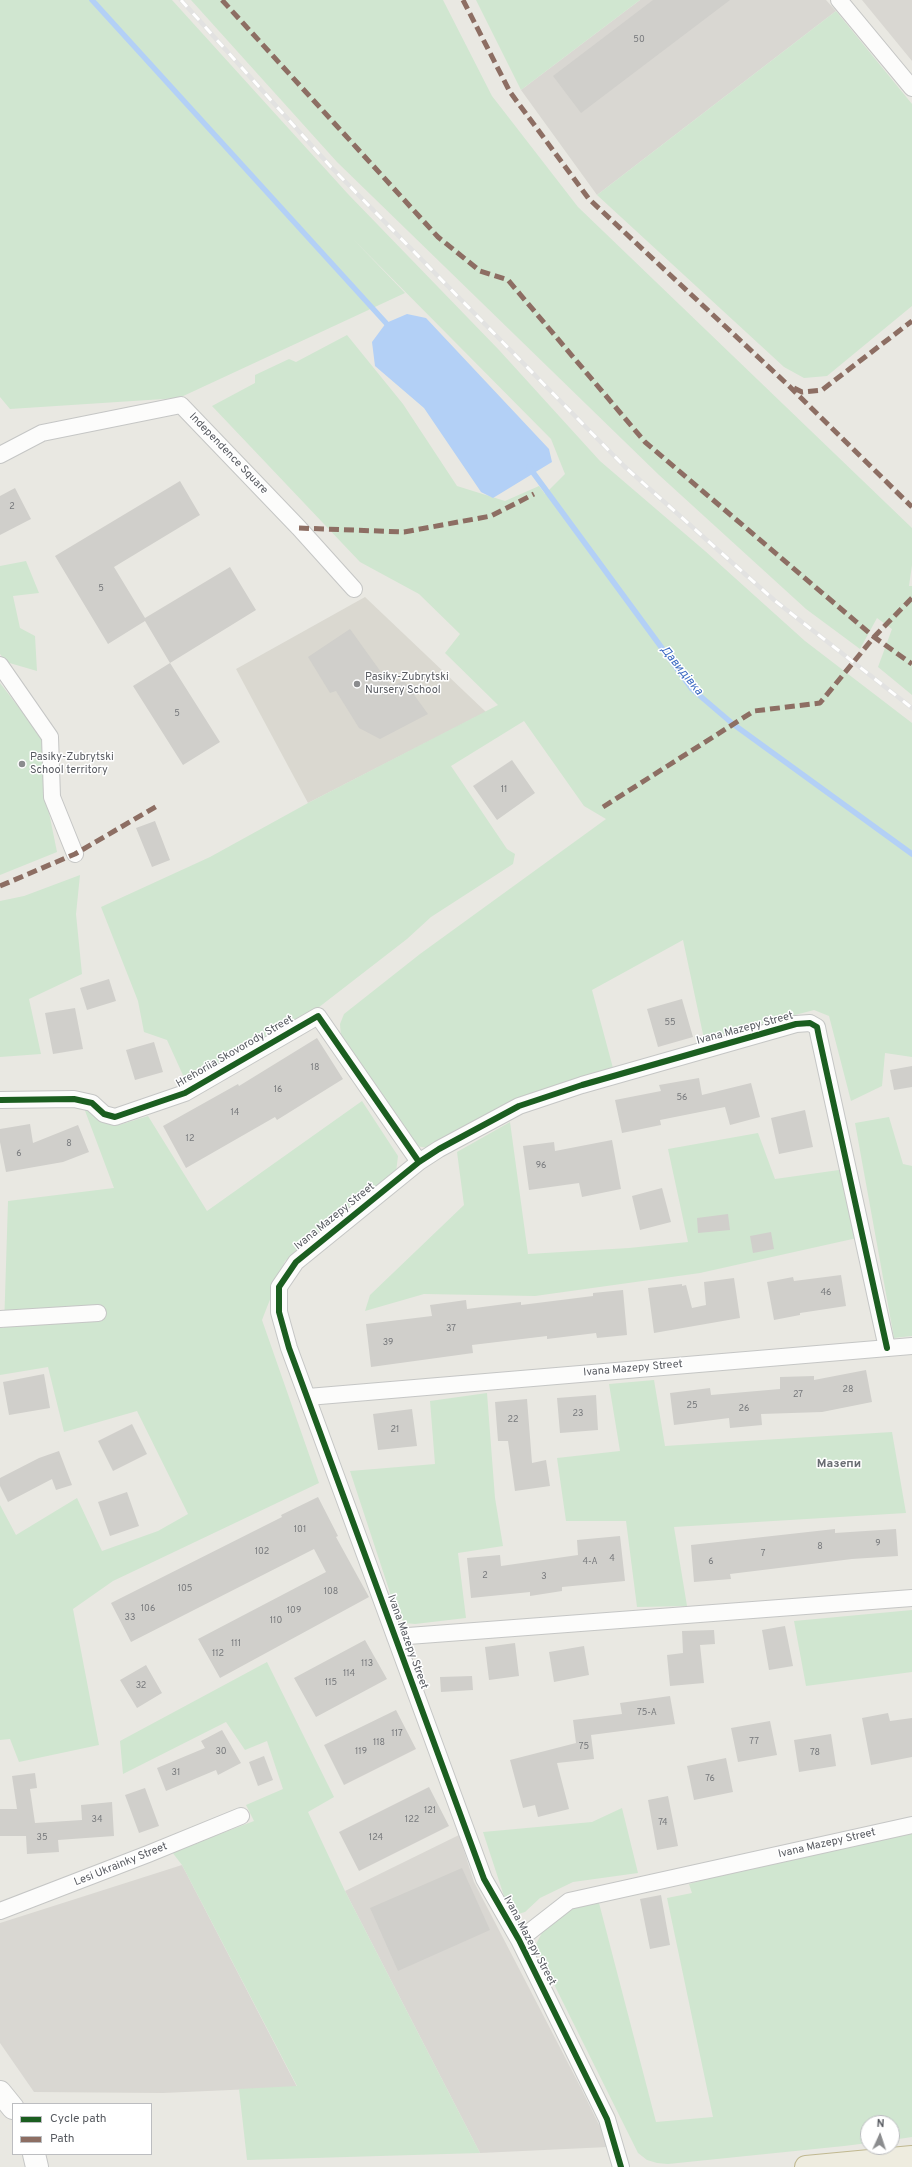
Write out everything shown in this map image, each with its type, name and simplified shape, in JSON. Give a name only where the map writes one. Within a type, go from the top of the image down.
[{"type":"highway","points":[[806,2167],[912,2157]]},
{"type":"main road","points":[[0,2092],[12,2107]]},
{"type":"main road","points":[[34,2155],[37,2167]]},
{"type":"street","points":[[839,0],[912,88]]},
{"type":"street","name":"Independence Square","points":[[0,455],[42,433],[181,405],[299,528],[354,589]]},
{"type":"street","points":[[0,665],[50,737],[52,796],[75,854]]},
{"type":"street","name":"Hrehoriia Skovorody Street","points":[[0,1100],[74,1099],[92,1103],[104,1114],[115,1117],[185,1093],[318,1016],[419,1162]]},
{"type":"street","name":"Ivana Mazepy Street","points":[[621,2167],[607,2119],[519,1940],[484,1879],[289,1348],[279,1312],[280,1287],[296,1262],[419,1162],[439,1149],[519,1106],[582,1085],[796,1024],[810,1023],[817,1027],[887,1348]]},
{"type":"street","points":[[0,1320],[98,1313]]},
{"type":"street","name":"Ivana Mazepy Street","points":[[308,1397],[912,1346]]},
{"type":"street","name":"Ivana Mazepy Street","points":[[394,1637],[912,1598]]},
{"type":"street","name":"Lesi Ukrainky Street","points":[[0,1911],[148,1854],[241,1816]]},
{"type":"street","name":"Ivana Mazepy Street","points":[[519,1940],[569,1901],[912,1825]]},
{"type":"shaded area","points":[[640,0],[826,0],[836,11],[597,195],[521,90]]},
{"type":"shaded area","points":[[862,0],[912,0],[912,61]]},
{"type":"shaded area","points":[[365,597],[486,712],[308,803],[236,669]]},
{"type":"shaded area","points":[[459,1835],[474,1882],[581,2088],[605,2137],[608,2147],[480,2153],[345,1891]]},
{"type":"shaded area","points":[[182,1865],[297,2087],[163,2093],[34,2092],[0,2043],[0,1923]]},
{"type":"green space","points":[[0,0],[172,0],[348,194],[499,350],[600,461],[705,551],[805,641],[912,723],[912,1057],[885,1053],[882,1086],[851,1101],[829,1016],[814,1010],[704,1039],[683,940],[592,990],[613,1068],[526,1095],[438,1144],[428,1148],[416,1146],[341,1037],[340,1024],[344,1014],[420,954],[606,819],[584,806],[524,721],[451,766],[507,849],[515,854],[513,864],[431,917],[407,939],[314,1011],[187,1084],[167,1040],[144,1032],[138,1001],[101,907],[210,857],[308,803],[498,705],[445,653],[460,634],[419,594],[360,562],[212,406],[255,383],[255,375],[289,359],[296,362],[347,335],[403,404],[457,486],[505,501],[539,486],[545,494],[565,474],[551,439],[353,239],[405,293],[179,398],[10,409],[0,397]]},
{"type":"green space","points":[[191,0],[443,0],[492,96],[578,207],[912,528],[912,565],[909,586],[912,586],[912,695],[878,667],[892,629],[877,618],[860,649],[806,609],[659,475],[337,162]]},
{"type":"green space","points":[[476,0],[640,0],[521,90]]},
{"type":"green space","points":[[836,11],[912,104],[912,306],[827,376],[804,378],[784,367],[597,195]]},
{"type":"green space","points":[[26,561],[39,593],[13,596],[20,628],[35,636],[37,671],[6,662],[0,654],[0,566]]},
{"type":"green space","points":[[0,683],[44,740],[44,788],[57,852],[0,875]]},
{"type":"green space","points":[[80,875],[76,914],[82,974],[29,999],[41,1054],[0,1057],[0,901],[24,896]]},
{"type":"green space","points":[[362,1101],[398,1156],[396,1172],[285,1261],[262,1320],[319,1483],[113,1581],[73,1609],[99,1745],[19,1762],[10,1739],[0,1740],[0,1505],[16,1535],[77,1498],[102,1551],[158,1531],[188,1514],[137,1411],[64,1432],[48,1367],[0,1375],[0,1327],[4,1328],[8,1201],[114,1188],[84,1108],[105,1121],[119,1125],[148,1116],[207,1211]]},
{"type":"green space","points":[[889,1117],[903,1164],[912,1166],[912,1336],[894,1338],[855,1123]]},
{"type":"green space","points":[[510,1122],[528,1254],[629,1248],[688,1242],[668,1149],[758,1133],[775,1179],[839,1170],[857,1238],[700,1273],[535,1296],[424,1294],[365,1311],[370,1295],[464,1205],[457,1152]]},
{"type":"green space","points":[[654,1380],[665,1446],[892,1432],[906,1513],[674,1527],[687,1606],[637,1607],[626,1521],[566,1521],[557,1458],[620,1451],[609,1384]]},
{"type":"green space","points":[[487,1393],[495,1498],[503,1546],[458,1553],[466,1618],[415,1624],[405,1623],[397,1614],[350,1471],[435,1464],[430,1401]]},
{"type":"green space","points":[[912,1610],[912,1672],[806,1686],[794,1621]]},
{"type":"green space","points":[[267,1662],[334,1797],[308,1812],[345,1891],[480,2153],[247,2160],[239,2089],[297,2086],[182,1865],[172,1852],[254,1821],[246,1805],[283,1789],[267,1741],[245,1750],[226,1722],[123,1774],[120,1741]]},
{"type":"green space","points":[[622,1808],[638,1873],[573,1882],[540,1898],[525,1912],[518,1914],[504,1896],[483,1832],[592,1822]]},
{"type":"green space","points":[[912,1832],[912,2137],[900,2139],[900,2115],[860,2115],[860,2144],[668,2164],[647,2160],[638,2153],[535,1946],[546,1925],[578,1905],[599,1903],[656,2122],[713,2117],[667,1898],[692,1893],[689,1884],[748,1867]]},
{"type":"water","points":[[407,314],[426,318],[549,449],[552,462],[493,498],[481,492],[424,408],[375,366],[372,342],[386,323]]},
{"type":"building","points":[[653,0],[730,0],[581,113],[553,76]]},
{"type":"building","points":[[180,481],[200,515],[114,567],[145,618],[230,567],[256,610],[170,663],[145,621],[108,644],[55,556]]},
{"type":"building","points":[[15,488],[31,519],[0,535],[0,496]]},
{"type":"building","name":"Pasiky-Zubrytski Nursery School","points":[[350,629],[391,686],[404,681],[428,714],[380,739],[359,728],[336,691],[330,693],[308,657]]},
{"type":"building","points":[[170,663],[220,742],[183,765],[133,686]]},
{"type":"building","points":[[512,760],[535,793],[497,820],[473,786]]},
{"type":"building","points":[[155,821],[170,860],[152,867],[136,828]]},
{"type":"building","points":[[109,979],[116,1001],[87,1010],[80,988]]},
{"type":"building","points":[[682,999],[693,1037],[658,1047],[647,1009]]},
{"type":"building","points":[[75,1008],[83,1049],[53,1054],[45,1013]]},
{"type":"building","points":[[317,1038],[343,1079],[277,1120],[275,1117],[186,1168],[163,1126],[238,1084],[239,1086]]},
{"type":"building","points":[[154,1042],[163,1072],[135,1080],[126,1050]]},
{"type":"building","points":[[912,1066],[912,1087],[894,1090],[890,1070]]},
{"type":"building","points":[[699,1078],[702,1095],[751,1083],[760,1117],[730,1125],[725,1107],[660,1120],[661,1125],[622,1133],[615,1100],[661,1091],[659,1085]]},
{"type":"building","points":[[805,1110],[813,1147],[779,1154],[771,1118]]},
{"type":"building","points":[[30,1124],[33,1143],[78,1125],[89,1152],[63,1162],[6,1172],[0,1142],[0,1129]]},
{"type":"building","points":[[612,1140],[621,1189],[582,1197],[579,1183],[529,1190],[523,1146],[554,1142],[555,1151]]},
{"type":"building","points":[[662,1188],[671,1222],[640,1230],[632,1196]]},
{"type":"building","points":[[728,1214],[730,1230],[698,1233],[697,1218]]},
{"type":"building","points":[[771,1232],[774,1249],[753,1253],[750,1236]]},
{"type":"building","points":[[841,1275],[846,1306],[800,1313],[800,1315],[774,1320],[767,1282],[793,1277],[794,1281]]},
{"type":"building","points":[[734,1278],[740,1318],[654,1333],[648,1288],[682,1284],[682,1286],[686,1285],[692,1308],[706,1305],[704,1282]]},
{"type":"building","points":[[623,1290],[627,1335],[597,1338],[596,1333],[547,1339],[547,1336],[472,1345],[473,1353],[371,1367],[366,1324],[432,1316],[430,1305],[466,1300],[467,1309],[521,1302],[521,1305],[593,1296],[593,1293]]},
{"type":"building","points":[[866,1370],[872,1402],[822,1412],[761,1414],[762,1425],[730,1428],[729,1418],[674,1425],[670,1393],[710,1388],[711,1395],[780,1389],[780,1377],[814,1376],[814,1380]]},
{"type":"building","points":[[44,1374],[50,1408],[9,1415],[3,1382]]},
{"type":"building","points":[[596,1395],[598,1430],[560,1433],[557,1398]]},
{"type":"building","points":[[527,1399],[532,1463],[546,1460],[550,1486],[515,1491],[508,1441],[498,1441],[495,1402]]},
{"type":"building","points":[[412,1409],[417,1446],[378,1450],[373,1414]]},
{"type":"building","points":[[132,1424],[147,1454],[113,1471],[98,1441]]},
{"type":"building","points":[[59,1451],[72,1485],[56,1490],[52,1479],[8,1502],[0,1486],[0,1478],[39,1458]]},
{"type":"building","points":[[127,1492],[139,1526],[110,1536],[98,1502]]},
{"type":"building","points":[[318,1497],[338,1536],[336,1537],[369,1597],[220,1678],[198,1639],[326,1572],[314,1549],[131,1642],[111,1603],[282,1517],[281,1515]]},
{"type":"building","points":[[835,1529],[835,1533],[896,1529],[898,1556],[852,1559],[730,1574],[731,1579],[694,1582],[691,1545]]},
{"type":"building","points":[[620,1536],[625,1581],[562,1587],[562,1591],[530,1596],[530,1592],[471,1598],[467,1558],[500,1555],[501,1566],[578,1555],[577,1540]]},
{"type":"building","points":[[785,1626],[793,1666],[769,1670],[762,1630]]},
{"type":"building","points":[[714,1630],[715,1644],[700,1645],[704,1683],[670,1686],[667,1655],[683,1653],[682,1631]]},
{"type":"building","points":[[365,1640],[387,1679],[316,1717],[294,1678]]},
{"type":"building","points":[[515,1643],[519,1676],[489,1680],[485,1647]]},
{"type":"building","points":[[584,1646],[589,1675],[554,1682],[549,1652]]},
{"type":"building","points":[[146,1665],[162,1693],[137,1708],[120,1680]]},
{"type":"building","points":[[472,1676],[473,1690],[441,1692],[440,1677]]},
{"type":"building","points":[[670,1696],[675,1724],[591,1735],[594,1759],[557,1763],[569,1809],[538,1817],[535,1805],[523,1808],[510,1760],[576,1743],[573,1720],[622,1714],[620,1703]]},
{"type":"building","points":[[396,1710],[416,1749],[344,1785],[324,1745]]},
{"type":"building","points":[[888,1713],[890,1721],[912,1718],[912,1757],[871,1765],[862,1718]]},
{"type":"building","points":[[770,1721],[777,1755],[738,1762],[731,1728]]},
{"type":"building","points":[[222,1730],[241,1763],[218,1775],[216,1770],[166,1791],[157,1768],[205,1748],[201,1741]]},
{"type":"building","points":[[831,1734],[836,1766],[799,1772],[794,1740]]},
{"type":"building","points":[[264,1756],[273,1780],[258,1786],[249,1762]]},
{"type":"building","points":[[726,1758],[733,1792],[694,1800],[687,1766]]},
{"type":"building","points":[[35,1773],[37,1788],[30,1789],[35,1823],[82,1820],[81,1805],[112,1802],[114,1836],[58,1840],[59,1852],[27,1854],[26,1836],[0,1836],[0,1809],[17,1809],[12,1776]]},
{"type":"building","points":[[429,1787],[449,1826],[359,1871],[339,1832]]},
{"type":"building","points":[[145,1788],[159,1826],[139,1833],[125,1795]]},
{"type":"building","points":[[668,1796],[678,1846],[657,1850],[648,1800]]},
{"type":"building","points":[[462,1868],[490,1930],[398,1971],[370,1908]]},
{"type":"building","points":[[661,1895],[670,1945],[650,1949],[640,1899]]},
{"type":"waterway","points":[[92,0],[386,323]]},
{"type":"waterway","name":"Давидівка","points":[[529,467],[692,689],[733,724],[912,854]]},
{"type":"railway","points":[[181,0],[331,167],[624,466],[774,600],[912,708]]},
{"type":"marked path","points":[[222,0],[438,237],[480,271],[508,280],[645,442],[874,637],[912,664]]},
{"type":"marked path","points":[[463,0],[510,92],[589,199],[789,386],[912,507]]},
{"type":"marked path","points":[[794,388],[802,392],[822,390],[912,321]]},
{"type":"marked path","points":[[299,528],[404,532],[491,516],[534,494]]},
{"type":"marked path","points":[[603,807],[754,711],[820,703],[874,637],[912,598]]},
{"type":"marked path","points":[[0,886],[75,854],[157,806]]},
{"type":"cycle path","points":[[0,1100],[74,1099],[92,1103],[104,1114],[115,1117],[185,1093],[318,1016],[419,1162]]},
{"type":"cycle path","points":[[621,2167],[607,2119],[519,1940],[484,1879],[289,1348],[279,1312],[279,1287],[296,1262],[419,1162],[439,1149],[519,1106],[582,1085],[796,1024],[810,1023],[817,1027],[887,1348]]},
{"type":"place","name":"Pasiky-Zubrytski Nursery School","points":[[357,684]]},
{"type":"place","name":"Pasiky-Zubrytski School territory","points":[[22,764]]},
{"type":"district","name":"Мазепи","points":[[839,1465]]}]
